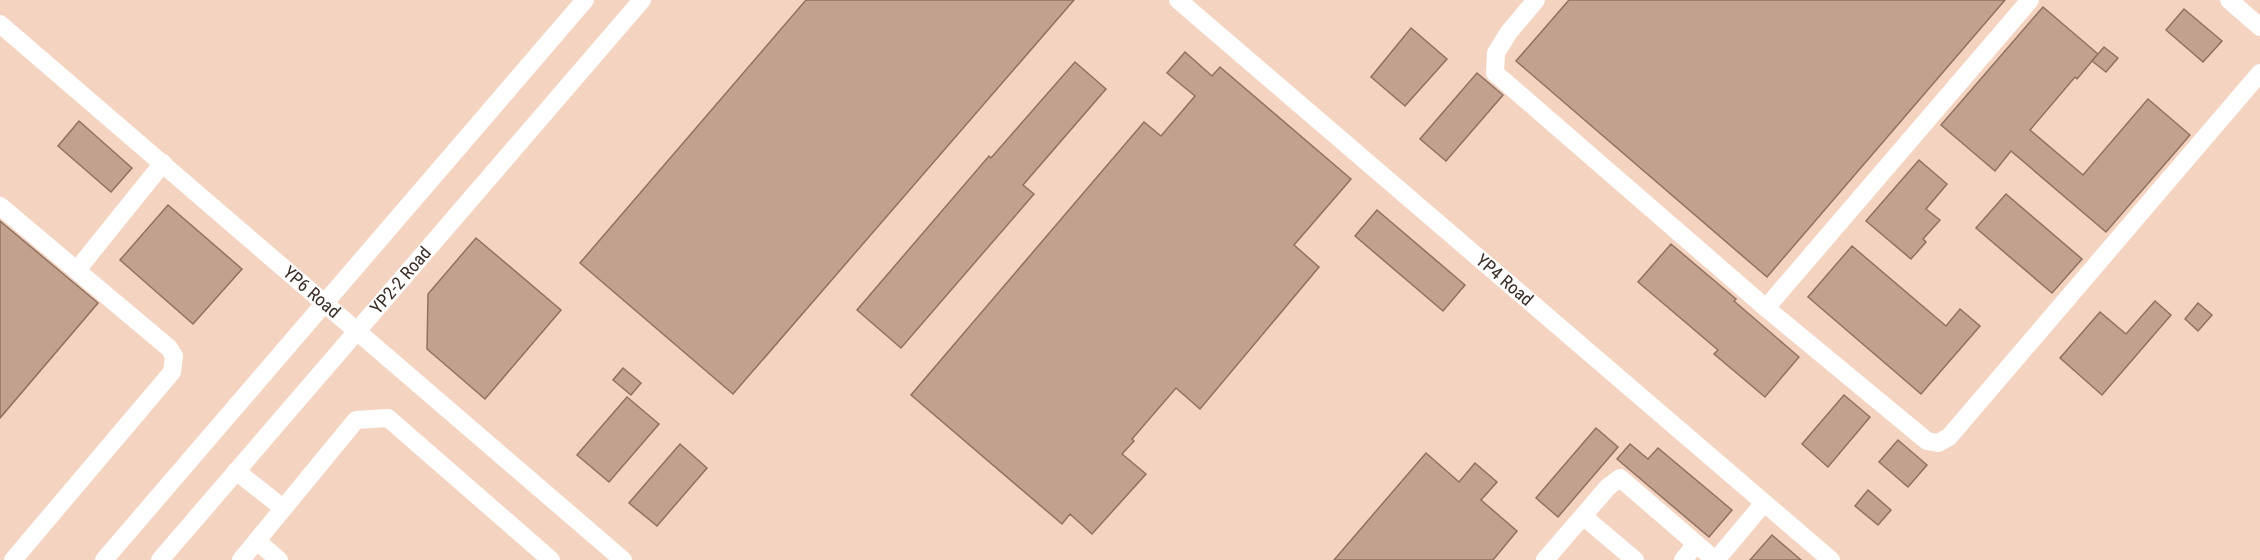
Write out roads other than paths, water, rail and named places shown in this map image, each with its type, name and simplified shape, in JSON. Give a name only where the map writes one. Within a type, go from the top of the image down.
[{"type":"street","points":[[104,560],[585,0]]},
{"type":"street","name":"YP2-2 Road","points":[[160,560],[642,0]]},
{"type":"street","name":"YP4 Road","points":[[1179,0],[1831,560]]},
{"type":"street","points":[[1536,0],[1509,32],[1496,53],[1495,73],[1766,308],[1927,441],[1938,443],[1949,437],[2260,73]]},
{"type":"street","points":[[1766,308],[2030,0]]},
{"type":"street","points":[[2229,0],[2260,27]]},
{"type":"street","name":"YP6 Road","points":[[0,24],[623,560]]},
{"type":"street","points":[[77,270],[163,163]]},
{"type":"street","points":[[0,206],[169,348],[174,356],[172,372],[13,560]]},
{"type":"street","points":[[241,560],[356,420],[388,418],[551,560]]},
{"type":"street","points":[[236,471],[284,508]]},
{"type":"street","points":[[1545,560],[1608,487],[1620,478],[1715,560],[1764,503]]},
{"type":"street","points":[[1583,516],[1635,560]]},
{"type":"street","points":[[257,541],[279,560]]},
{"type":"street","points":[[1683,560],[1696,544]]}]
